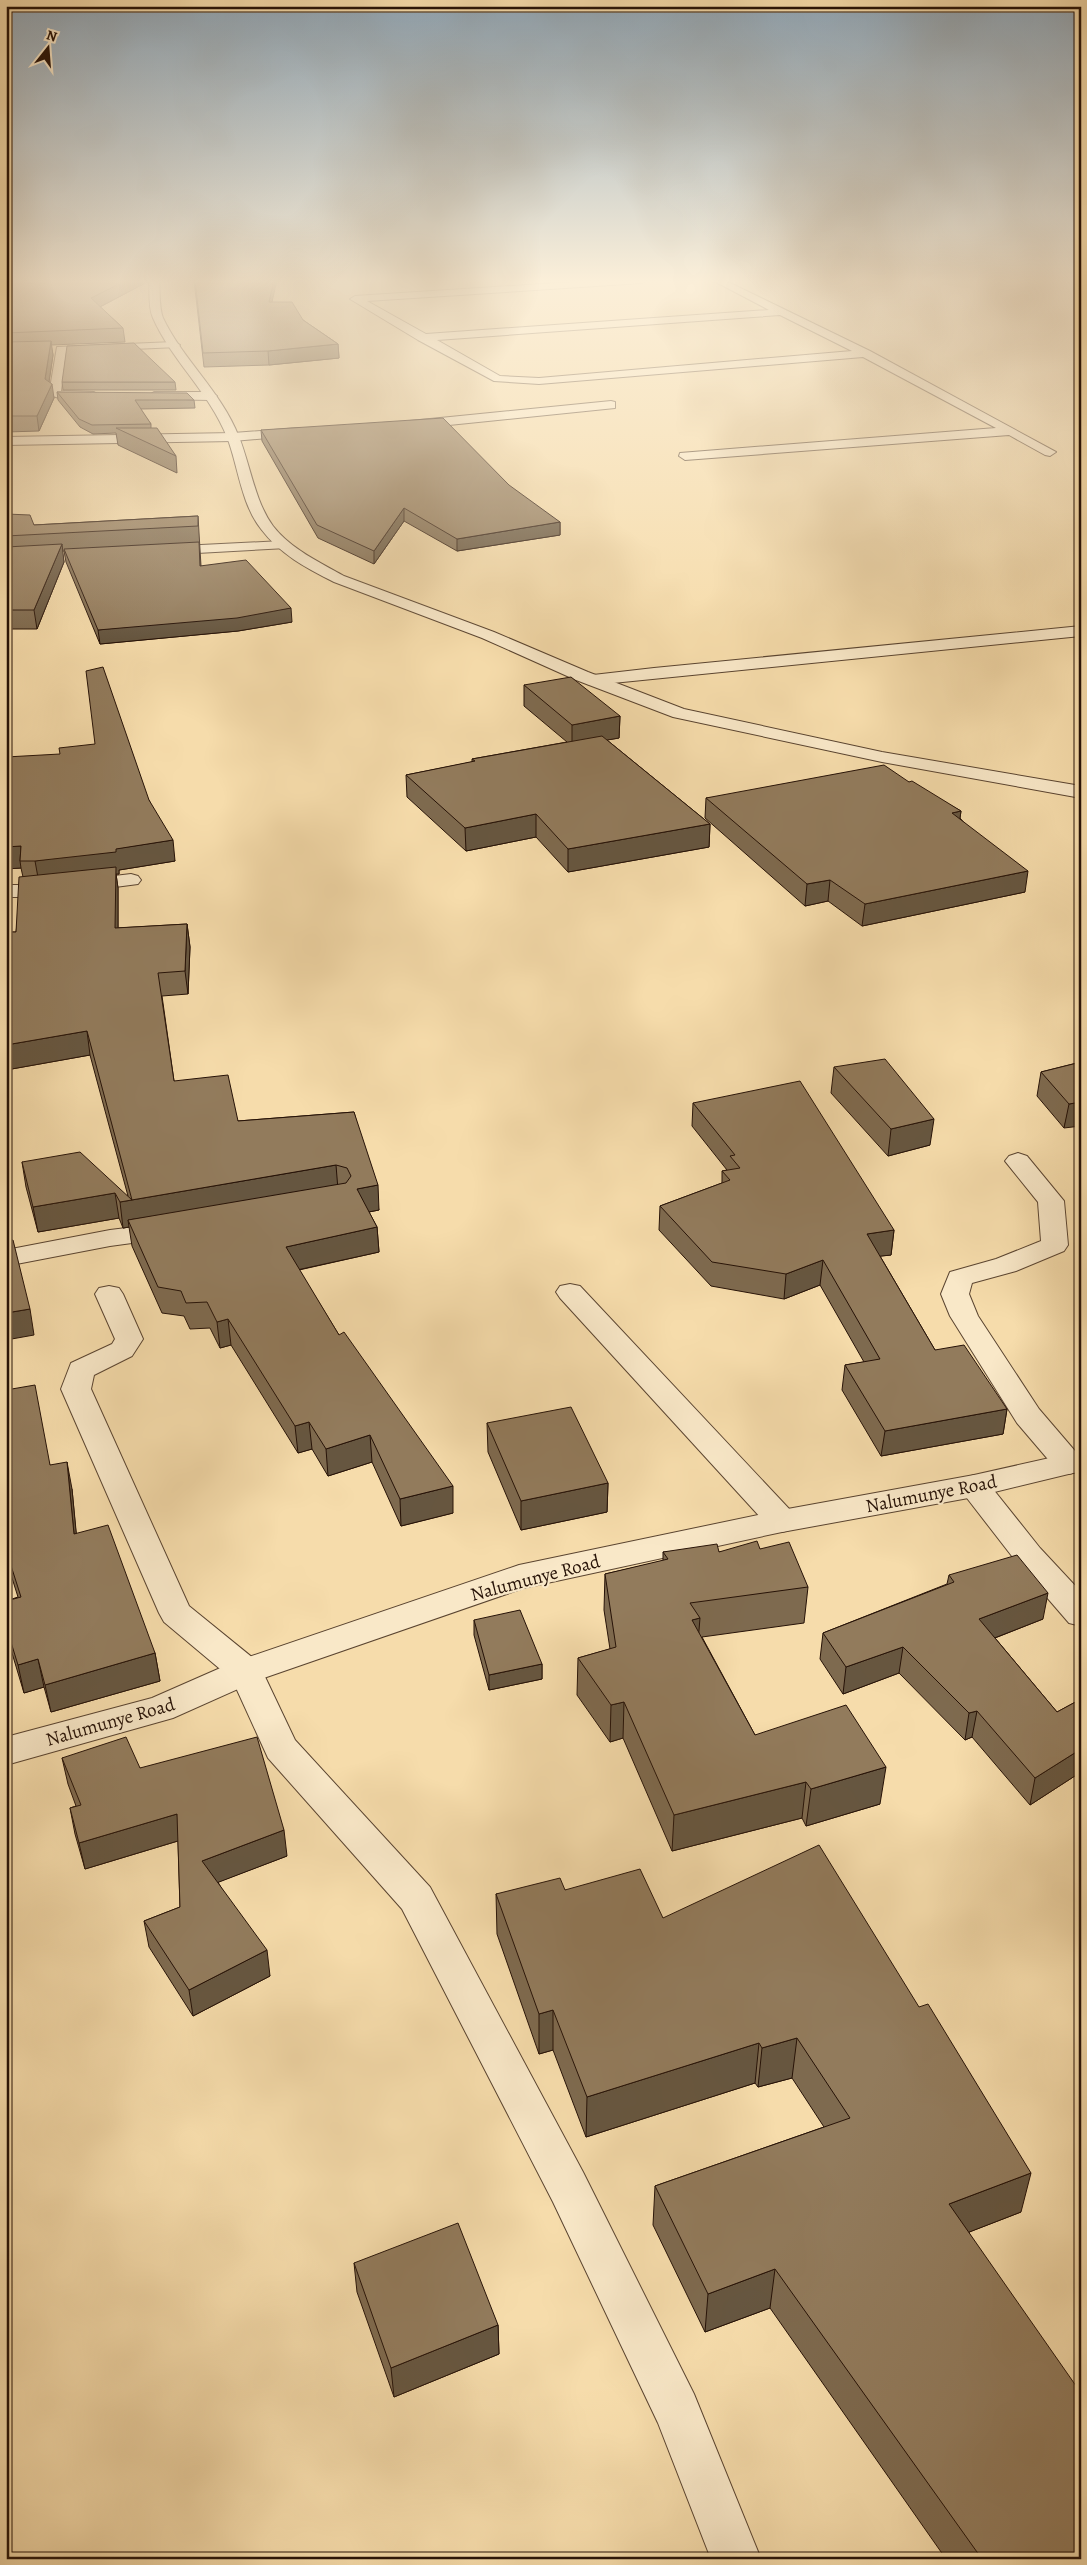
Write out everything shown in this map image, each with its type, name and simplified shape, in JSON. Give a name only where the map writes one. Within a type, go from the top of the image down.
[{"type":"street","points":[[213,400],[233,437],[245,479],[265,526],[282,545],[339,579],[488,636],[642,700],[708,720],[982,776],[1081,792]]},
{"type":"street","points":[[951,400],[1050,452]]},
{"type":"street","points":[[397,426],[611,405]]},
{"type":"street","points":[[6,442],[233,437],[312,431]]},
{"type":"street","points":[[685,456],[1010,431]]},
{"type":"street","points":[[151,552],[282,545]]},
{"type":"street","points":[[593,680],[651,672],[820,658],[1081,631]]},
{"type":"street","points":[[6,892],[39,891],[131,880]]},
{"type":"street","points":[[1018,1161],[1051,1201],[1055,1245],[1006,1265],[960,1278],[955,1294],[964,1316],[1028,1416],[1075,1463]]},
{"type":"street","points":[[6,1258],[110,1238],[186,1228]]},
{"type":"street","points":[[570,1292],[782,1521]]},
{"type":"street","points":[[109,1294],[129,1340],[122,1350],[81,1370],[76,1389],[176,1613],[246,1671],[281,1748],[416,1898],[568,2186],[668,2393],[736,2559]]},
{"type":"street","name":"Nalumunye Road","points":[[6,1751],[161,1709],[246,1671],[519,1577],[782,1521],[974,1486],[1075,1463]]},
{"type":"street","points":[[974,1486],[1028,1556],[1081,1614]]},
{"type":"building","points":[[6,400],[45,400],[37,416],[6,416]]},
{"type":"building","points":[[63,400],[194,400],[135,400],[151,424],[92,425],[79,419]]},
{"type":"building","points":[[443,418],[509,485],[560,522],[457,539],[404,508],[374,551],[317,525],[261,430]]},
{"type":"building","points":[[116,428],[157,428],[176,456]]},
{"type":"building","points":[[6,514],[30,515],[34,525],[198,516],[198,526],[6,536]]},
{"type":"building","points":[[199,542],[200,566],[246,560],[291,608],[237,618],[98,630],[64,549]]},
{"type":"building","points":[[62,544],[34,610],[6,610],[6,547]]},
{"type":"building","points":[[103,667],[149,800],[173,840],[116,849],[116,852],[20,861],[21,846],[6,847],[6,757],[60,754],[59,748],[95,744],[86,671]]},
{"type":"building","points":[[571,677],[620,716],[572,725],[524,685]]},
{"type":"building","points":[[602,736],[710,824],[568,849],[536,814],[465,828],[406,775],[475,761],[472,759]]},
{"type":"building","points":[[884,765],[909,782],[912,781],[961,811],[952,813],[1028,871],[865,904],[830,880],[807,884],[706,798]]},
{"type":"building","points":[[116,867],[115,928],[187,924],[185,971],[158,973],[174,1081],[228,1075],[238,1121],[354,1112],[378,1185],[357,1189],[377,1227],[286,1247],[339,1335],[344,1332],[453,1486],[400,1499],[370,1435],[326,1449],[309,1422],[295,1426],[228,1319],[217,1322],[207,1302],[186,1303],[181,1291],[158,1287],[128,1220],[346,1183],[351,1176],[347,1168],[336,1165],[132,1200],[87,1031],[6,1045],[6,932],[16,932],[19,877]]},
{"type":"building","points":[[885,1059],[934,1119],[891,1129],[834,1067]]},
{"type":"building","points":[[1081,1062],[1081,1102],[1069,1104],[1041,1072]]},
{"type":"building","points":[[800,1081],[894,1230],[867,1234],[935,1350],[964,1345],[1007,1409],[885,1431],[845,1365],[880,1359],[823,1260],[786,1274],[712,1262],[660,1206],[730,1180],[722,1171],[740,1168],[730,1156],[735,1155],[693,1103]]},
{"type":"building","points":[[80,1152],[132,1200],[120,1202],[115,1193],[33,1207],[22,1162]]},
{"type":"building","points":[[13,1240],[30,1309],[6,1313],[6,1242]]},
{"type":"building","points":[[35,1385],[50,1465],[67,1462],[74,1534],[108,1525],[155,1653],[45,1685],[38,1659],[18,1665],[6,1626],[6,1601],[21,1597],[6,1550],[6,1390]]},
{"type":"building","points":[[571,1407],[608,1483],[521,1501],[487,1423]]},
{"type":"building","points":[[757,1541],[760,1549],[789,1542],[808,1587],[690,1603],[700,1618],[692,1620],[755,1735],[846,1705],[886,1767],[811,1789],[806,1782],[674,1815],[624,1702],[611,1705],[578,1658],[616,1647],[605,1574],[668,1559],[663,1552],[717,1544],[719,1552]]},
{"type":"building","points":[[1017,1555],[1048,1593],[979,1619],[1057,1712],[1081,1699],[1081,1749],[1035,1778],[977,1711],[969,1713],[903,1647],[846,1667],[823,1633],[954,1582],[949,1575]]},
{"type":"building","points":[[520,1610],[542,1664],[489,1675],[474,1620]]},
{"type":"building","points":[[126,1737],[140,1768],[257,1737],[284,1830],[202,1861],[267,1950],[189,1990],[144,1921],[180,1907],[177,1814],[79,1843],[70,1808],[81,1805],[62,1758]]},
{"type":"building","points":[[819,1845],[919,2007],[928,2004],[1031,2173],[949,2204],[1081,2393],[1081,2552],[1070,2559],[982,2559],[775,2269],[708,2294],[655,2186],[850,2118],[797,2038],[762,2048],[759,2043],[587,2097],[553,2010],[539,2014],[496,1894],[560,1878],[565,1890],[640,1869],[663,1918]]},
{"type":"building","points":[[458,2223],[498,2325],[391,2368],[354,2263]]}]
